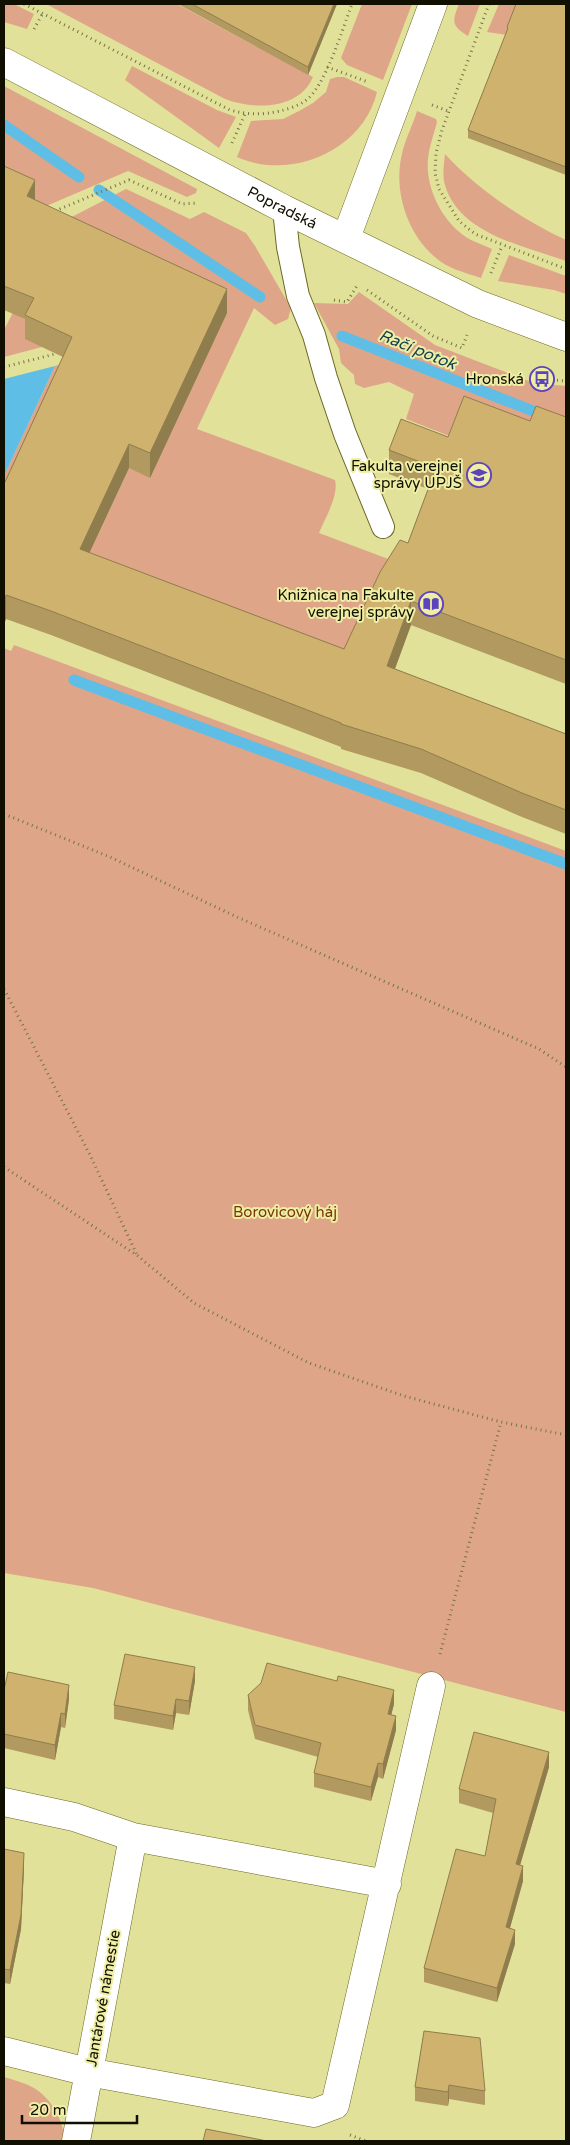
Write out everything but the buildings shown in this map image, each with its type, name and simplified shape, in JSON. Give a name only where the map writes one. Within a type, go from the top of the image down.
[{"type":"street","points":[[346,238],[433,4]]},
{"type":"street","name":"Popradská","points":[[4,62],[284,209],[478,304],[566,337]]},
{"type":"street","name":"Jantárové námestie","points":[[133,1837],[88,2072],[314,2113],[334,2105],[387,1884],[431,1686]]},
{"type":"street","points":[[4,1802],[74,1817],[133,1837],[387,1884]]},
{"type":"street","points":[[4,2051],[88,2072],[76,2141]]},
{"type":"lane","points":[[284,209],[288,247],[298,296],[314,335],[345,434],[383,527]]},
{"type":"path","points":[[24,4],[230,110],[245,114],[264,115],[287,109],[306,101],[319,86],[352,4]]},
{"type":"path","points":[[489,4],[442,130],[436,153],[435,173],[439,189],[459,221],[475,234],[566,269]]},
{"type":"path","points":[[34,29],[42,13]]},
{"type":"path","points":[[327,67],[399,93]]},
{"type":"path","points":[[231,145],[245,114]]},
{"type":"path","points":[[51,213],[129,180],[182,204],[201,204]]},
{"type":"path","points":[[350,280],[433,336],[462,348]]},
{"type":"path","points":[[347,302],[358,284]]},
{"type":"path","points":[[4,367],[55,354]]},
{"type":"path","points":[[542,379],[566,381]]},
{"type":"path","points":[[4,814],[110,857],[237,917],[539,1048],[566,1067]]},
{"type":"path","points":[[4,990],[90,1155],[138,1256]]},
{"type":"path","points":[[4,1167],[138,1256],[194,1303],[309,1363],[404,1396],[501,1422],[566,1435]]},
{"type":"path","points":[[431,1686],[501,1422]]},
{"type":"green space","points":[[4,4],[14,4],[34,14],[27,29],[4,22]]},
{"type":"green space","points":[[46,4],[177,4],[313,77],[306,88],[297,96],[287,101],[275,105],[262,106],[237,103],[225,99]]},
{"type":"green space","points":[[362,4],[412,4],[383,80],[347,65],[341,58]]},
{"type":"green space","points":[[459,4],[480,4],[468,36],[458,29],[454,23]]},
{"type":"green space","points":[[499,4],[519,4],[507,35],[487,32]]},
{"type":"green space","points":[[132,66],[217,110],[236,117],[219,148],[125,80]]},
{"type":"green space","points":[[344,77],[377,92],[369,113],[357,130],[341,145],[322,156],[301,163],[258,164],[237,157],[251,121],[283,119],[299,111],[313,103],[326,92],[330,79]]},
{"type":"green space","points":[[4,86],[197,189],[196,193],[187,197],[128,171],[44,207],[4,188]]},
{"type":"green space","points":[[417,111],[436,119],[437,122],[429,150],[428,171],[433,194],[438,206],[452,226],[461,234],[492,249],[481,278],[440,262],[417,237],[410,224],[401,196],[399,182],[403,148]]},
{"type":"green space","points":[[445,154],[471,179],[501,203],[533,223],[566,240],[566,261],[495,236],[478,227],[464,215],[452,202],[445,185],[443,174]]},
{"type":"green space","points":[[126,189],[190,219],[204,212],[246,233],[291,308],[288,319],[275,325],[254,308],[197,429],[335,480],[336,486],[333,500],[319,533],[399,563],[364,681],[76,572],[100,530],[129,468],[150,477],[227,313],[42,347],[4,357],[4,330],[58,224]]},
{"type":"green space","points":[[509,255],[566,276],[566,294],[554,290],[498,281]]},
{"type":"green space","points":[[359,292],[435,345],[534,383],[566,386],[566,442],[457,439],[406,419],[414,394],[389,382],[364,388],[355,384],[354,375],[341,363],[339,349],[314,303],[348,304]]},
{"type":"green space","points":[[72,361],[4,505],[4,476],[55,366]]},
{"type":"green space","name":"Borovicový háj","points":[[14,645],[566,851],[566,1712],[93,1588],[4,1573],[4,648],[11,651]]},
{"type":"green space","points":[[4,2077],[31,2086],[46,2098],[56,2111],[62,2126],[64,2141],[4,2141]]},
{"type":"water","points":[[55,366],[4,476],[4,379]]},
{"type":"waterway","name":"Račí potok","points":[[4,125],[79,177]]},
{"type":"waterway","name":"Račí potok","points":[[99,190],[260,297]]},
{"type":"waterway","name":"Račí potok","points":[[342,336],[566,424]]},
{"type":"waterway","points":[[74,680],[566,864]]},
{"type":"place","name":"Hronská","points":[[542,379]]},
{"type":"place","name":"Fakulta verejnej správy UPJŠ","points":[[479,475]]},
{"type":"place","name":"Knižnica na Fakulte verejnej správy","points":[[431,604]]}]
